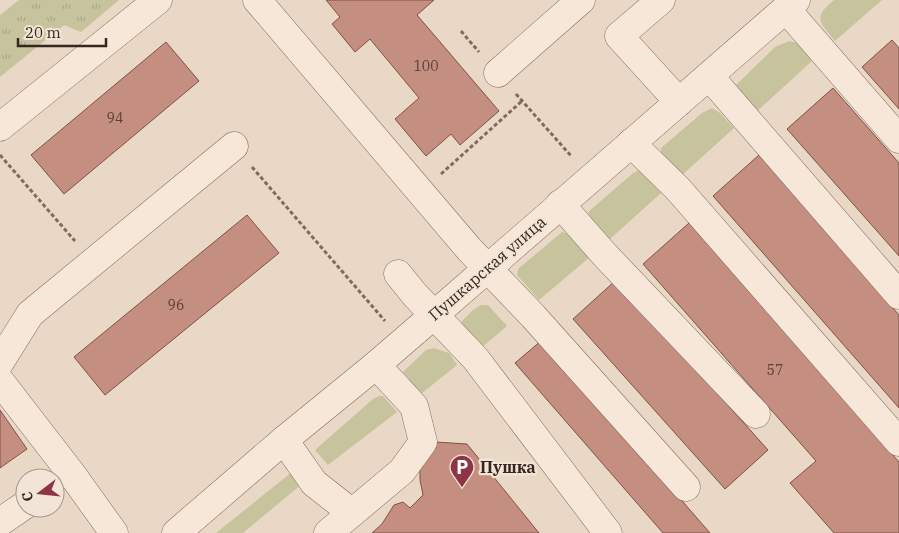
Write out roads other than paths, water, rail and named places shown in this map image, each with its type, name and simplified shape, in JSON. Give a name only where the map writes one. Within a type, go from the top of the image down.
[{"type":"street","points":[[0,127],[158,0]]},
{"type":"street","points":[[257,0],[487,269],[533,316],[686,487]]},
{"type":"street","points":[[498,73],[581,0]]},
{"type":"street","points":[[646,5],[619,36],[679,102]]},
{"type":"street","points":[[791,5],[899,139]]},
{"type":"street","name":"Пушкарская улица","points":[[176,533],[434,315],[791,5]]},
{"type":"street","points":[[709,76],[899,295]]},
{"type":"street","points":[[631,143],[678,189],[899,442]]},
{"type":"street","points":[[0,362],[30,314],[234,146]]},
{"type":"street","points":[[560,204],[604,254],[756,414]]},
{"type":"street","points":[[398,274],[475,358],[608,533]]},
{"type":"street","points":[[328,533],[402,471],[422,442],[414,406],[376,364]]},
{"type":"street","points":[[0,381],[57,468]]},
{"type":"street","points":[[284,440],[314,483],[352,513]]},
{"type":"street","points":[[65,480],[114,533]]},
{"type":"street","points":[[0,522],[15,512]]},
{"type":"place","name":"Пушка","points":[[462,488]]}]
